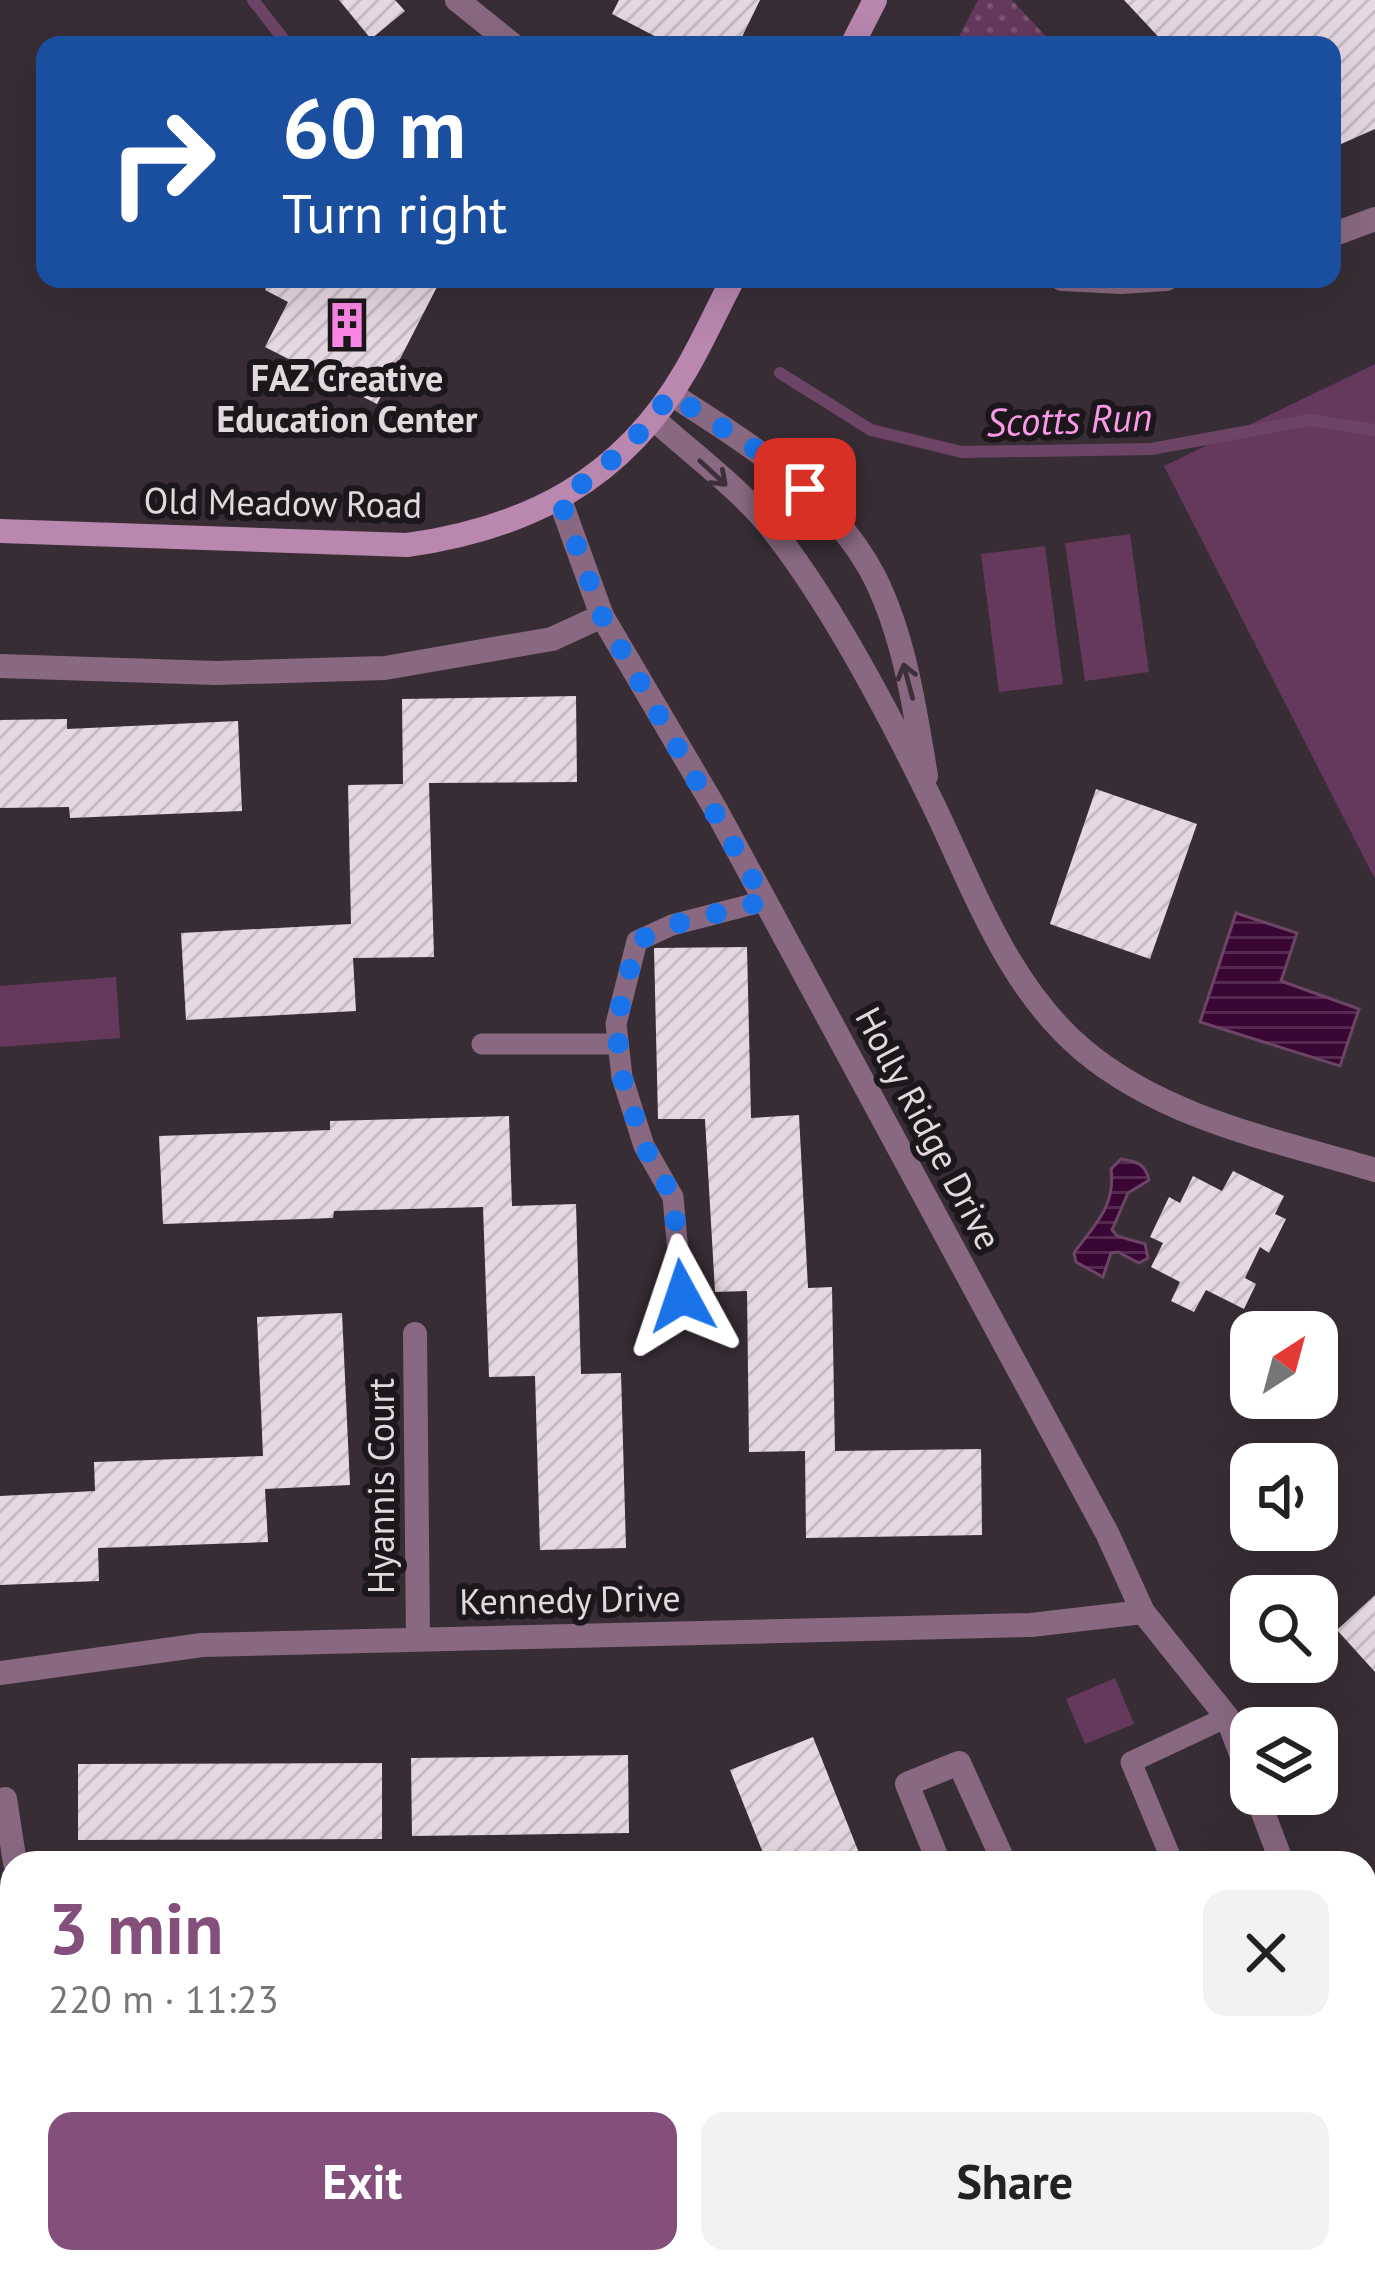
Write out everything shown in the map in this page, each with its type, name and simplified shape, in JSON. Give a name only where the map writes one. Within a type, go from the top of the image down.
[{"type":"street","points":[[457,0],[502,36]]},
{"type":"street","points":[[857,36],[875,0]]},
{"type":"street","points":[[1341,232],[1375,219]]},
{"type":"street","name":"Old Meadow Road","points":[[0,530],[407,545],[511,523],[560,500],[609,465],[654,419],[728,288]]},
{"type":"street","points":[[670,394],[760,452],[805,489],[841,529],[874,578],[911,692],[929,796]]},
{"type":"street","points":[[654,419],[772,527],[866,677],[929,796],[991,934],[1044,1009],[1083,1050],[1138,1088],[1202,1118],[1375,1170]]},
{"type":"street","name":"Holly Ridge Drive","points":[[560,500],[602,616],[765,901],[1107,1533],[1143,1612],[1230,1725]]},
{"type":"street","points":[[0,666],[215,673],[385,668],[552,639],[602,616]]},
{"type":"street","name":"Hyannis Court","points":[[415,1334],[418,1638]]},
{"type":"street","name":"Kennedy Drive","points":[[0,1673],[202,1645],[1031,1625],[1143,1612]]},
{"type":"street","points":[[934,1851],[907,1784],[959,1763],[996,1851]]},
{"type":"street","points":[[4,1799],[13,1851]]},
{"type":"street","points":[[1264,1815],[1277,1851]]},
{"type":"lane","points":[[682,1296],[673,1197],[644,1146],[622,1077],[616,1024],[637,941],[672,925],[765,901]]},
{"type":"lane","points":[[482,1045],[618,1044]]},
{"type":"lane","points":[[1168,1851],[1131,1762],[1227,1717]]},
{"type":"shaded area","points":[[978,0],[1012,0],[1046,36],[959,36]]},
{"type":"shaded area","points":[[1375,364],[1375,879],[1164,466]]},
{"type":"shaded area","points":[[1130,534],[1149,672],[1085,681],[1065,543]]},
{"type":"shaded area","points":[[1045,546],[1063,684],[999,692],[981,554]]},
{"type":"shaded area","points":[[1236,913],[1297,933],[1281,981],[1359,1009],[1340,1066],[1200,1022]]},
{"type":"shaded area","points":[[116,977],[120,1038],[0,1047],[0,986]]},
{"type":"shaded area","points":[[1121,1159],[1140,1164],[1149,1180],[1128,1193],[1112,1230],[1145,1244],[1148,1258],[1139,1263],[1111,1253],[1103,1277],[1076,1262],[1074,1253],[1102,1215],[1110,1194],[1111,1169]]},
{"type":"shaded area","points":[[1115,1678],[1134,1724],[1085,1744],[1066,1699]]},
{"type":"building","points":[[339,0],[395,0],[405,11],[369,36]]},
{"type":"building","points":[[619,0],[760,0],[742,36],[655,36],[612,14]]},
{"type":"building","points":[[1124,0],[1375,0],[1375,129],[1341,144],[1341,36],[1158,36]]},
{"type":"building","name":"FAZ Creative Education Center","points":[[436,288],[377,404],[265,347],[288,302],[265,290]]},
{"type":"building","points":[[784,498],[799,512],[786,525],[771,511]]},
{"type":"building","points":[[576,696],[577,782],[429,783],[434,957],[353,958],[356,1011],[186,1020],[181,933],[351,924],[348,785],[403,784],[402,699]]},
{"type":"building","points":[[67,719],[67,729],[238,721],[242,811],[70,818],[69,807],[0,808],[0,720]]},
{"type":"building","points":[[1096,789],[1197,824],[1150,959],[1050,924]]},
{"type":"building","points":[[747,947],[751,1118],[799,1115],[808,1288],[832,1287],[835,1451],[981,1449],[982,1535],[806,1538],[805,1451],[749,1452],[747,1291],[715,1292],[705,1119],[658,1119],[654,948]]},
{"type":"building","points":[[509,1116],[512,1206],[576,1204],[581,1374],[621,1373],[626,1548],[540,1550],[535,1376],[489,1377],[483,1207],[334,1211],[333,1218],[163,1224],[159,1136],[330,1130],[330,1121]]},
{"type":"building","points":[[1233,1171],[1284,1196],[1275,1214],[1286,1219],[1269,1253],[1260,1247],[1245,1278],[1256,1284],[1244,1309],[1206,1290],[1194,1312],[1171,1301],[1180,1282],[1151,1267],[1163,1243],[1150,1237],[1169,1197],[1180,1203],[1193,1176],[1222,1191]]},
{"type":"building","points":[[342,1313],[350,1485],[265,1489],[268,1542],[98,1548],[99,1581],[0,1585],[0,1496],[95,1491],[94,1462],[263,1456],[257,1317]]},
{"type":"building","points":[[1375,1595],[1375,1672],[1338,1631]]},
{"type":"building","points":[[813,1737],[858,1851],[762,1851],[730,1770]]},
{"type":"building","points":[[628,1755],[629,1833],[412,1836],[411,1758]]},
{"type":"building","points":[[382,1763],[382,1839],[78,1840],[78,1764]]},
{"type":"waterway","name":"Scotts Run","points":[[253,0],[281,36]]},
{"type":"waterway","name":"Scotts Run","points":[[780,373],[871,430],[962,452],[1151,449],[1309,420],[1375,430]]},
{"type":"place","name":"FAZ Creative Education Center","points":[[347,325]]},
{"type":"route","points":[[682,1296],[673,1197],[644,1146],[622,1077],[616,1024],[637,941],[672,925],[765,901],[602,616],[560,500],[609,465],[654,419],[670,394],[760,452],[805,489]]}]
